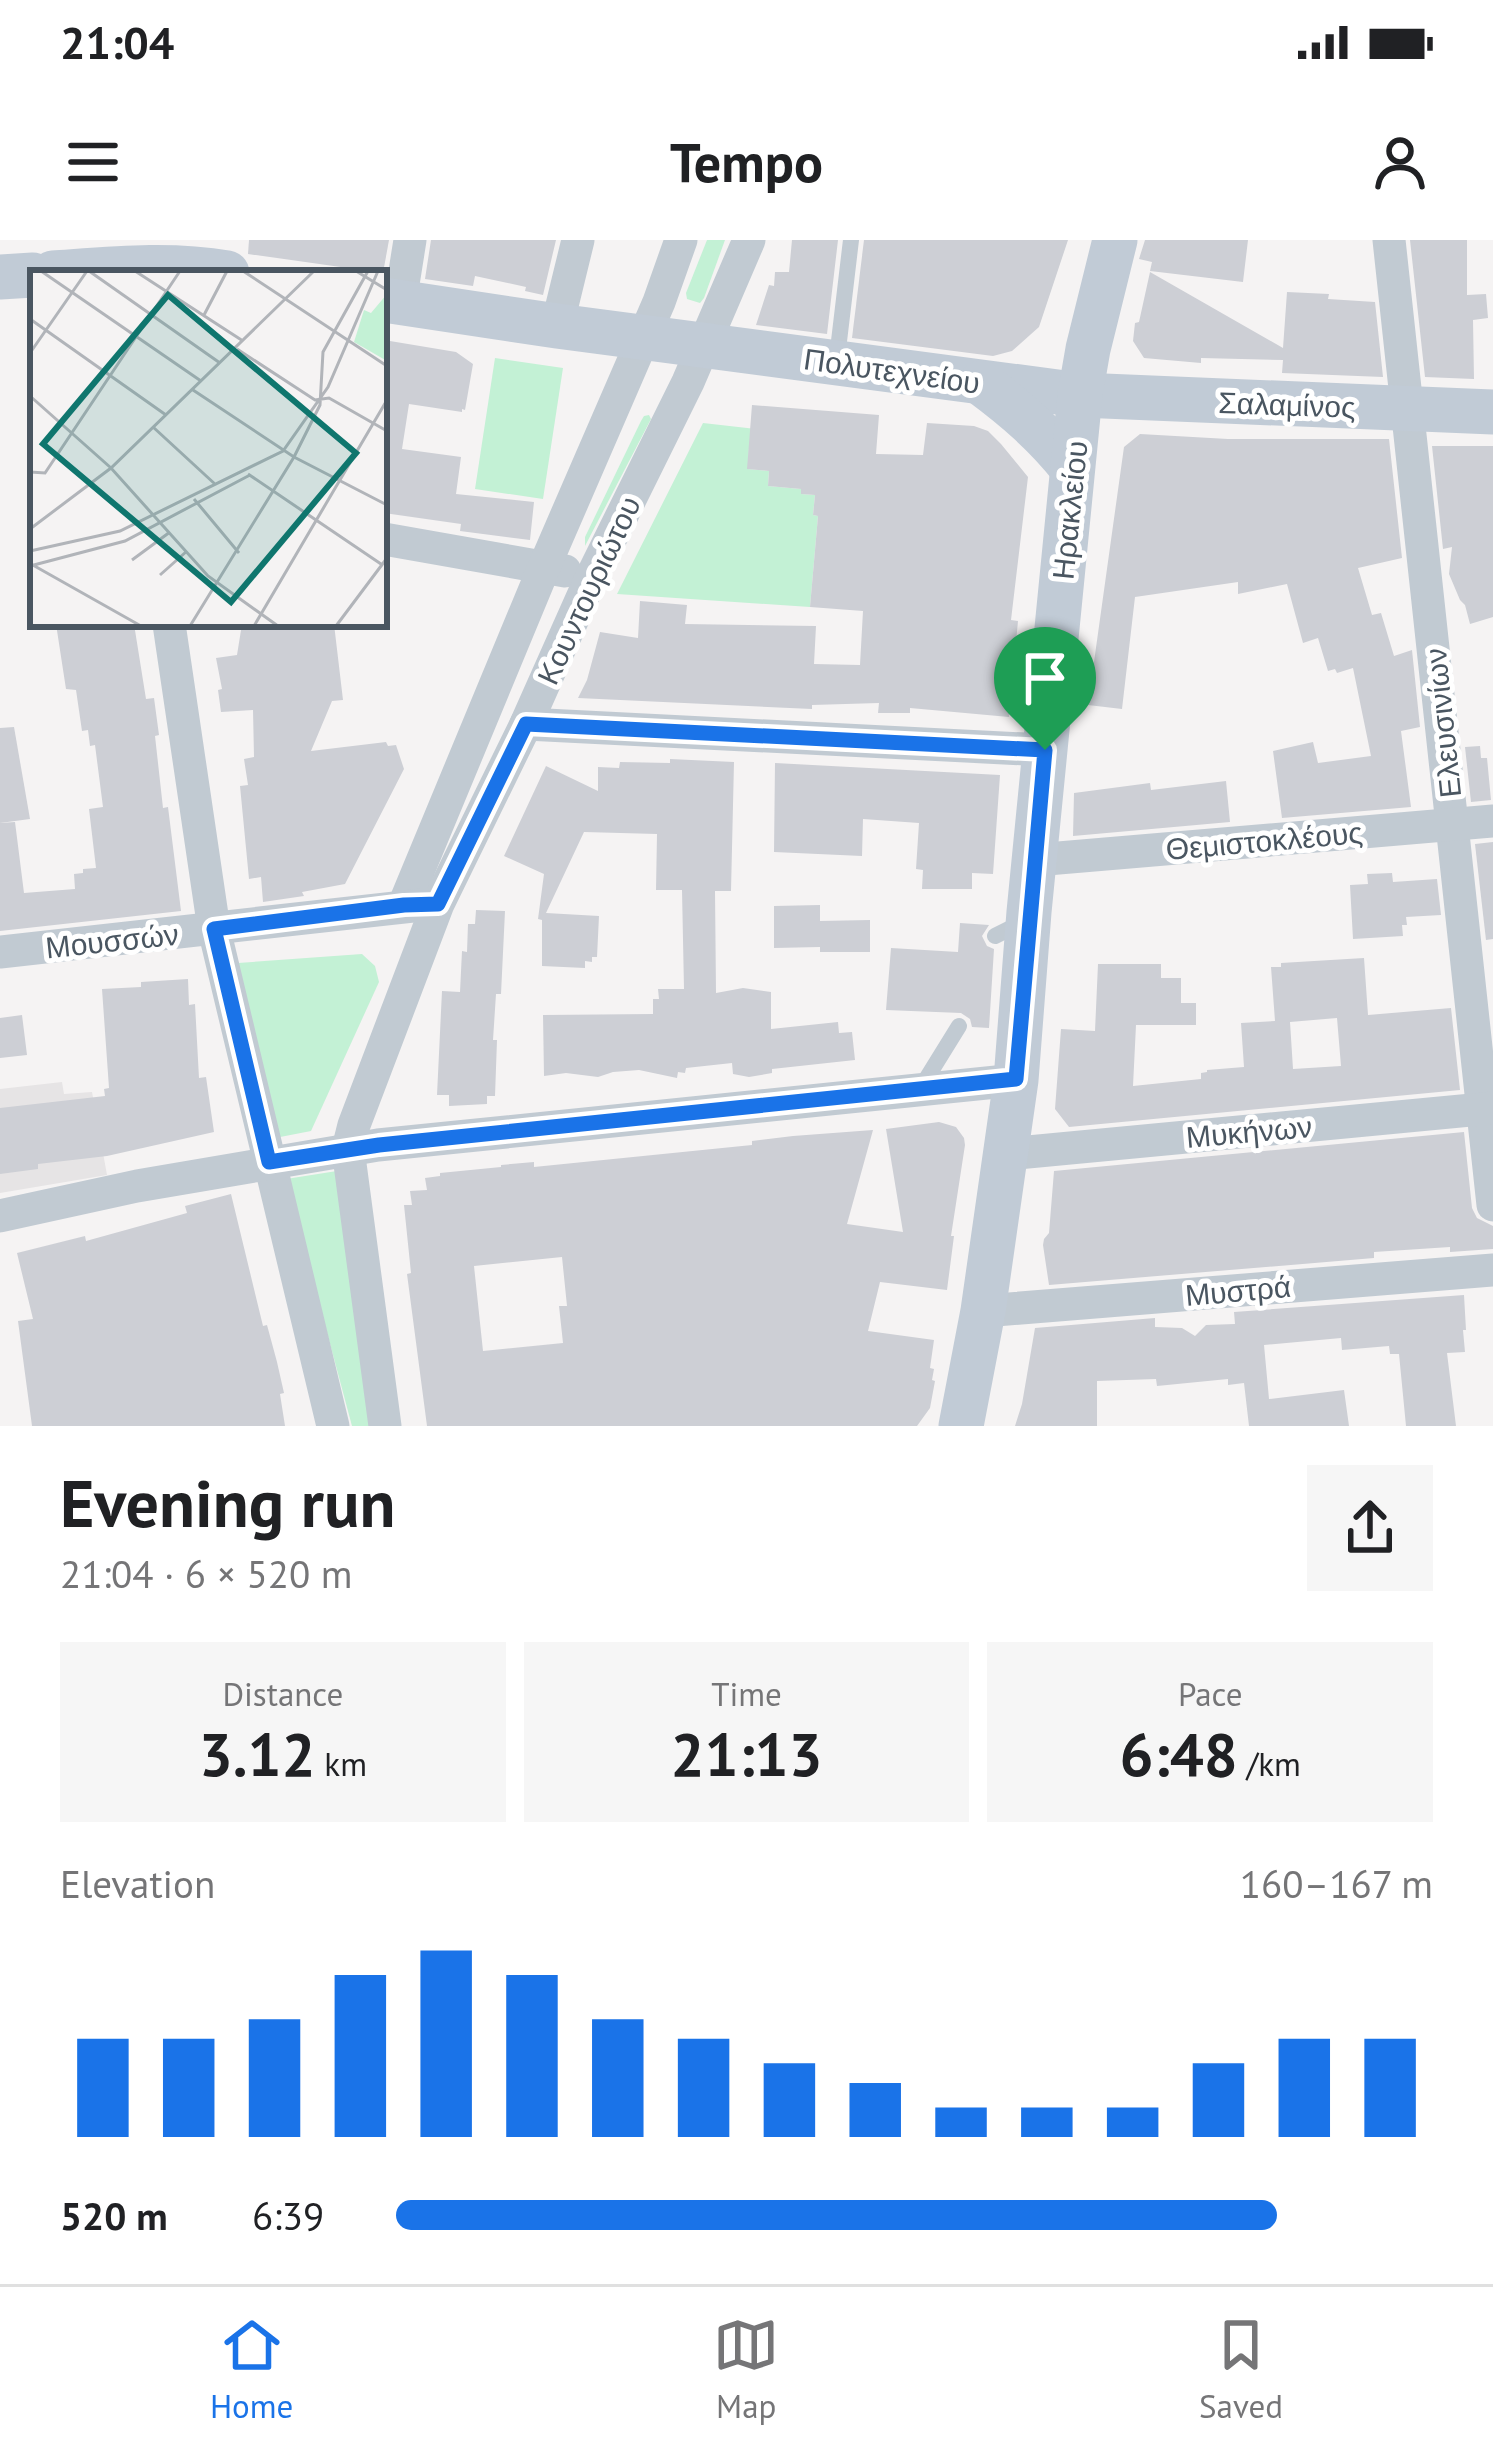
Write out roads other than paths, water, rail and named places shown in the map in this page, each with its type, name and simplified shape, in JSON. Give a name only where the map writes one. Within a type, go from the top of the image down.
[{"type":"main road","name":"Ηρακλείου","points":[[961,1426],[983,1311],[1016,1079],[1012,927],[1035,860],[1081,395],[1115,240]]},
{"type":"main road","points":[[71,270],[130,260],[211,270]]},
{"type":"main road","points":[[0,277],[30,274]]},
{"type":"main road","points":[[392,301],[644,336]]},
{"type":"main road","name":"Πολυτεχνείου","points":[[644,336],[1081,395]]},
{"type":"main road","points":[[979,381],[1027,418],[1072,468]]},
{"type":"main road","name":"Σαλαμίνος","points":[[1081,395],[1493,412]]},
{"type":"street","points":[[392,301],[410,240]]},
{"type":"street","points":[[557,326],[578,240]]},
{"type":"street","name":"Κουντουριώτου","points":[[404,905],[681,240]]},
{"type":"street","name":"Κουντουριώτου","points":[[386,1426],[348,1149],[354,1124],[438,904],[749,240]]},
{"type":"street","name":"Ελευσινίων","points":[[1389,240],[1488,1108],[1493,1205]]},
{"type":"street","points":[[387,539],[545,565],[591,578]]},
{"type":"street","points":[[169,627],[214,929],[333,1426]]},
{"type":"street","points":[[526,724],[1045,750]]},
{"type":"street","name":"Θεμιστοκλέους","points":[[1035,860],[1493,820]]},
{"type":"street","name":"Μουσσών","points":[[0,952],[438,904]]},
{"type":"street","points":[[0,1216],[348,1149],[1016,1079]]},
{"type":"street","name":"Μυκήνων","points":[[1006,1154],[1488,1108]]},
{"type":"street","name":"Μυστρά","points":[[983,1311],[1493,1270]]},
{"type":"lane","points":[[836,362],[851,240]]},
{"type":"lane","points":[[919,1089],[959,1027]]}]
